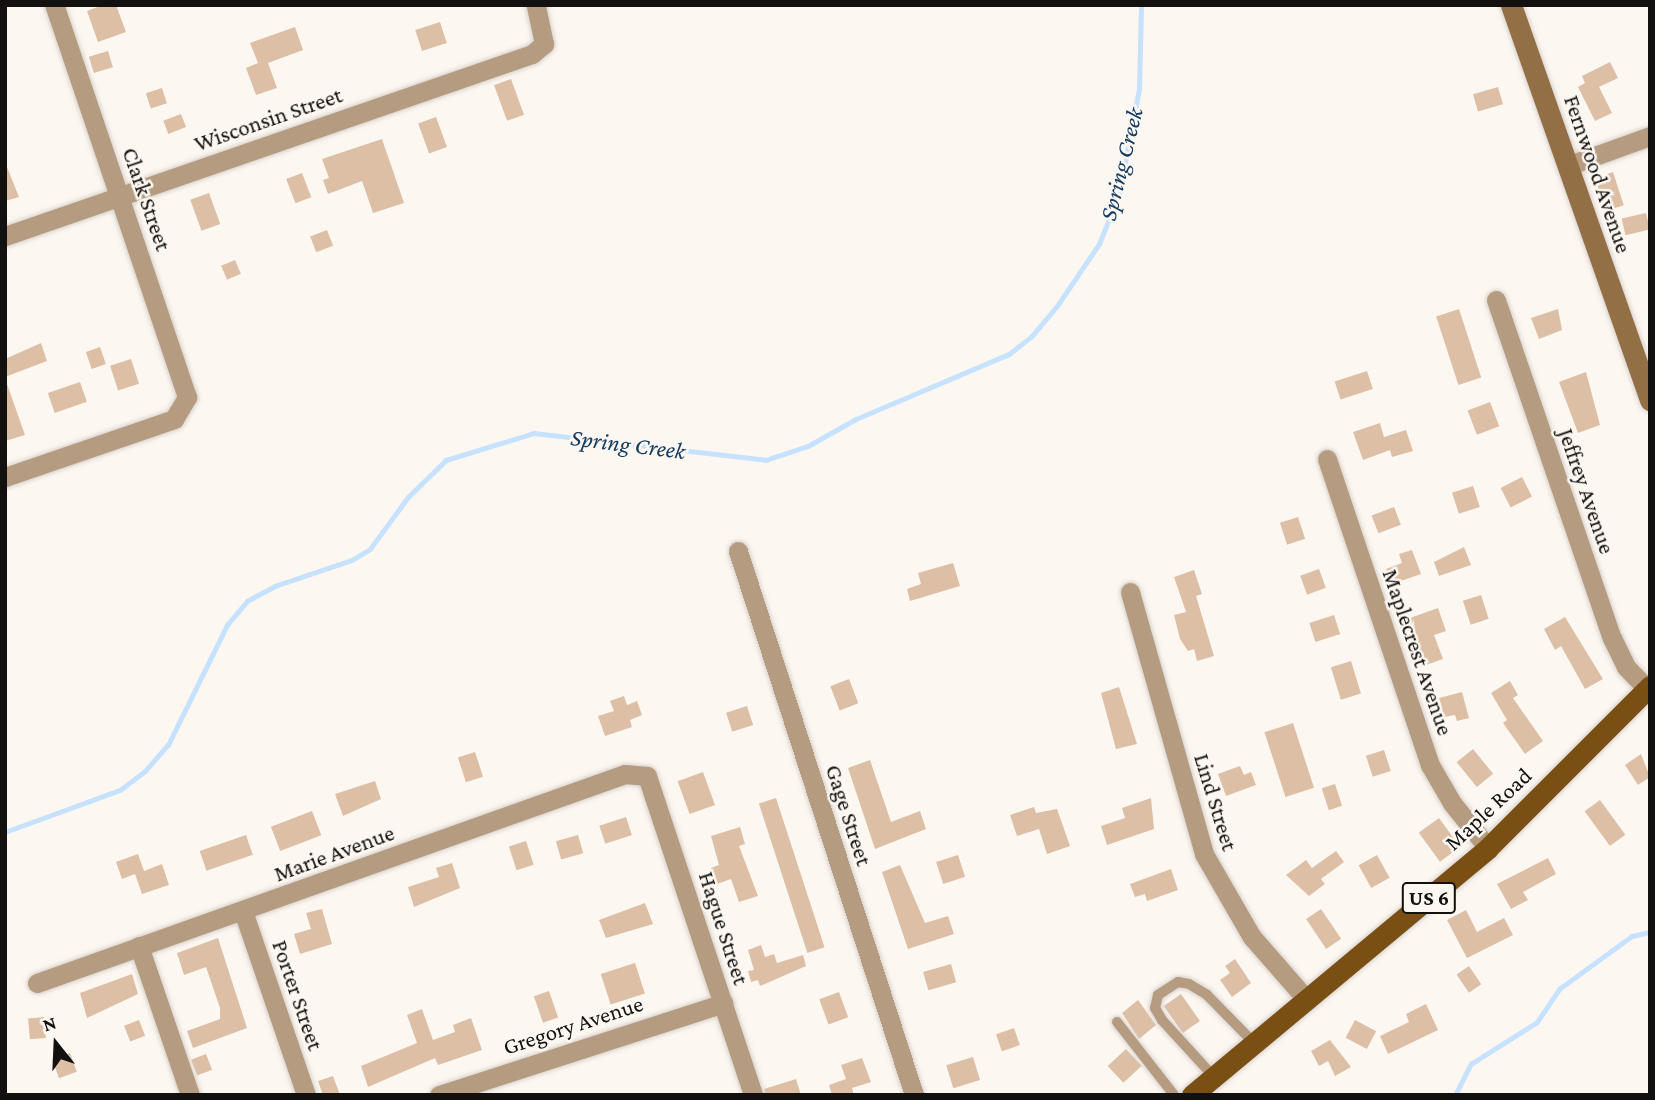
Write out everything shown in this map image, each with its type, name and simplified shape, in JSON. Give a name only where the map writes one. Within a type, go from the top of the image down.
[{"type":"main road","name":"Maple Road","points":[[1192,1095],[1488,848],[1648,688]]},
{"type":"street","name":"Clark Street","points":[[5,477],[174,419],[183,410],[187,397],[54,5]]},
{"type":"street","name":"Wisconsin Street","points":[[5,236],[533,54],[544,44],[536,5]]},
{"type":"street","name":"Fernwood Avenue","points":[[1511,5],[1650,400]]},
{"type":"street","points":[[1567,166],[1650,136]]},
{"type":"street","name":"Jeffrey Avenue","points":[[1496,300],[1612,638],[1626,667],[1648,688]]},
{"type":"street","name":"Maplecrest Avenue","points":[[1327,459],[1430,765],[1451,803],[1488,848]]},
{"type":"street","name":"Gage Street","points":[[738,551],[914,1095]]},
{"type":"street","name":"Lind Street","points":[[1130,592],[1204,854],[1252,937],[1307,1000]]},
{"type":"street","name":"Marie Avenue","points":[[37,982],[625,774],[647,776]]},
{"type":"street","name":"Hague Street","points":[[647,776],[752,1095]]},
{"type":"street","name":"Porter Street","points":[[243,911],[306,1095]]},
{"type":"street","points":[[139,946],[190,1095]]},
{"type":"street","name":"Gregory Avenue","points":[[439,1095],[723,1003]]},
{"type":"lane","points":[[1214,1076],[1155,1008],[1158,995],[1167,987],[1189,984],[1207,995],[1254,1044]]},
{"type":"lane","points":[[1116,1022],[1174,1095]]},
{"type":"building","points":[[103,5],[116,5],[126,32],[98,42],[87,11]]},
{"type":"building","points":[[440,22],[447,43],[422,51],[415,30]]},
{"type":"building","points":[[295,27],[303,50],[268,63],[277,88],[256,95],[246,68],[258,63],[250,43]]},
{"type":"building","points":[[108,51],[113,67],[94,73],[89,57]]},
{"type":"building","points":[[1610,62],[1618,78],[1599,87],[1612,113],[1595,121],[1578,87],[1585,83],[1582,76]]},
{"type":"building","points":[[511,79],[524,115],[507,121],[494,85]]},
{"type":"building","points":[[1498,87],[1503,104],[1478,111],[1473,94]]},
{"type":"building","points":[[162,88],[167,103],[151,108],[146,93]]},
{"type":"building","points":[[181,114],[186,127],[168,134],[163,121]]},
{"type":"building","points":[[436,117],[447,147],[429,154],[418,123]]},
{"type":"building","points":[[382,139],[404,203],[373,213],[362,181],[328,194],[323,180],[329,178],[322,159]]},
{"type":"building","points":[[5,162],[19,197],[5,201]]},
{"type":"building","points":[[1613,172],[1624,205],[1606,211],[1595,178]]},
{"type":"building","points":[[302,173],[311,197],[295,203],[286,179]]},
{"type":"building","points":[[209,193],[220,224],[201,231],[190,200]]},
{"type":"building","points":[[1646,213],[1650,230],[1625,235],[1622,219]]},
{"type":"building","points":[[327,230],[333,246],[316,252],[310,236]]},
{"type":"building","points":[[235,260],[241,274],[227,280],[221,266]]},
{"type":"building","points":[[1459,309],[1481,377],[1458,385],[1436,316]]},
{"type":"building","points":[[1558,309],[1562,330],[1539,339],[1531,318]]},
{"type":"building","points":[[41,343],[47,361],[5,377],[5,359]]},
{"type":"building","points":[[100,347],[106,364],[92,369],[86,352]]},
{"type":"building","points":[[131,359],[139,384],[118,391],[110,366]]},
{"type":"building","points":[[1367,371],[1373,389],[1341,400],[1335,382]]},
{"type":"building","points":[[1586,372],[1600,425],[1578,433],[1559,382]]},
{"type":"building","points":[[80,382],[87,402],[55,413],[48,393]]},
{"type":"building","points":[[7,384],[25,435],[5,441],[5,385]]},
{"type":"building","points":[[1490,402],[1499,426],[1477,435],[1468,411]]},
{"type":"building","points":[[1380,423],[1384,437],[1406,430],[1413,451],[1392,457],[1390,450],[1363,460],[1353,432]]},
{"type":"building","points":[[1522,477],[1532,497],[1511,507],[1501,488]]},
{"type":"building","points":[[1473,486],[1480,507],[1459,514],[1452,493]]},
{"type":"building","points":[[1394,507],[1401,525],[1378,533],[1372,516]]},
{"type":"building","points":[[1298,517],[1305,539],[1287,545],[1280,523]]},
{"type":"building","points":[[1464,547],[1471,565],[1439,576],[1434,562]]},
{"type":"building","points":[[1412,550],[1421,574],[1392,584],[1386,569],[1402,563],[1399,554]]},
{"type":"building","points":[[953,563],[960,586],[910,601],[907,589],[921,584],[918,573]]},
{"type":"building","points":[[1319,569],[1326,588],[1307,595],[1300,576]]},
{"type":"building","points":[[1194,570],[1202,594],[1196,596],[1214,656],[1197,661],[1194,649],[1188,651],[1180,639],[1174,615],[1186,612],[1174,577]]},
{"type":"building","points":[[1481,595],[1489,619],[1471,625],[1463,601]]},
{"type":"building","points":[[1438,608],[1446,631],[1434,635],[1443,659],[1423,666],[1407,619]]},
{"type":"building","points":[[1334,615],[1340,634],[1315,642],[1309,623]]},
{"type":"building","points":[[1565,617],[1603,679],[1585,689],[1561,646],[1555,650],[1544,629]]},
{"type":"building","points":[[1351,661],[1361,694],[1341,700],[1331,667]]},
{"type":"building","points":[[849,679],[858,703],[840,710],[830,686]]},
{"type":"building","points":[[1510,681],[1518,695],[1513,698],[1543,741],[1525,754],[1503,723],[1507,720],[1491,693]]},
{"type":"building","points":[[1119,687],[1137,744],[1116,749],[1101,693]]},
{"type":"building","points":[[1462,692],[1469,718],[1457,721],[1455,715],[1444,717],[1439,698]]},
{"type":"building","points":[[624,696],[627,705],[637,701],[642,715],[630,720],[632,727],[605,736],[598,716],[614,711],[610,701]]},
{"type":"building","points":[[747,706],[753,725],[732,732],[726,713]]},
{"type":"building","points":[[1293,723],[1314,788],[1285,797],[1264,732]]},
{"type":"building","points":[[1473,749],[1493,774],[1477,787],[1457,762]]},
{"type":"building","points":[[1384,750],[1391,771],[1373,777],[1366,756]]},
{"type":"building","points":[[475,752],[483,777],[466,782],[458,758]]},
{"type":"building","points":[[1641,754],[1650,777],[1638,785],[1625,765]]},
{"type":"building","points":[[870,760],[891,822],[920,811],[926,829],[875,849],[848,768]]},
{"type":"building","points":[[1240,766],[1244,775],[1251,772],[1256,785],[1226,796],[1218,774]]},
{"type":"building","points":[[703,772],[715,805],[690,814],[678,781]]},
{"type":"building","points":[[375,781],[381,799],[343,816],[335,794]]},
{"type":"building","points":[[1335,784],[1342,806],[1329,810],[1322,788]]},
{"type":"building","points":[[776,798],[825,947],[807,953],[759,804]]},
{"type":"building","points":[[1151,798],[1154,829],[1107,845],[1101,826],[1125,818],[1122,808]]},
{"type":"building","points":[[1600,800],[1625,835],[1610,846],[1585,811]]},
{"type":"building","points":[[1034,807],[1036,813],[1057,809],[1070,846],[1047,854],[1039,829],[1017,836],[1010,815]]},
{"type":"building","points":[[312,811],[321,835],[280,851],[271,827]]},
{"type":"building","points":[[626,817],[632,835],[605,844],[599,826]]},
{"type":"building","points":[[1439,818],[1460,847],[1440,862],[1419,833]]},
{"type":"building","points":[[740,827],[745,844],[739,846],[758,896],[739,902],[731,879],[717,884],[711,868],[719,865],[711,836]]},
{"type":"building","points":[[246,835],[253,855],[207,871],[200,851]]},
{"type":"building","points":[[578,835],[583,853],[561,860],[556,841]]},
{"type":"building","points":[[526,841],[534,865],[517,870],[509,847]]},
{"type":"building","points":[[1336,851],[1344,862],[1321,879],[1325,884],[1309,896],[1286,875],[1306,860],[1312,868]]},
{"type":"building","points":[[138,854],[144,871],[162,864],[169,885],[142,894],[135,874],[122,879],[116,862]]},
{"type":"building","points":[[958,855],[965,877],[943,884],[936,862]]},
{"type":"building","points":[[1377,855],[1390,878],[1371,888],[1359,865]]},
{"type":"building","points":[[1548,858],[1556,874],[1523,892],[1528,900],[1511,909],[1497,884]]},
{"type":"building","points":[[452,863],[460,888],[414,907],[408,887],[439,877],[436,868]]},
{"type":"building","points":[[900,865],[925,923],[948,916],[954,934],[908,949],[882,872]]},
{"type":"building","points":[[1171,869],[1178,890],[1147,901],[1145,894],[1135,897],[1130,884]]},
{"type":"building","points":[[645,903],[653,924],[606,938],[599,920]]},
{"type":"building","points":[[322,909],[332,944],[300,954],[294,934],[311,929],[306,913]]},
{"type":"building","points":[[1321,909],[1341,939],[1326,949],[1306,919]]},
{"type":"building","points":[[1466,910],[1477,932],[1504,918],[1513,935],[1467,958],[1447,920]]},
{"type":"building","points":[[218,938],[247,1028],[193,1048],[187,1031],[220,1019],[220,1008],[206,967],[184,975],[177,953]]},
{"type":"building","points":[[761,945],[765,957],[774,954],[777,963],[803,955],[806,966],[760,986],[758,980],[751,982],[748,971],[754,970],[748,950]]},
{"type":"building","points":[[1235,959],[1251,983],[1232,997],[1220,980],[1230,973],[1225,966]]},
{"type":"building","points":[[635,963],[645,993],[611,1005],[601,974]]},
{"type":"building","points":[[951,964],[956,982],[928,990],[923,972]]},
{"type":"building","points":[[1469,966],[1481,984],[1469,993],[1457,974]]},
{"type":"building","points":[[132,974],[138,994],[87,1018],[80,993]]},
{"type":"building","points":[[549,991],[558,1017],[543,1023],[534,996]]},
{"type":"building","points":[[839,992],[848,1017],[829,1025],[819,999]]},
{"type":"building","points":[[1181,994],[1200,1021],[1183,1033],[1164,1006]]},
{"type":"building","points":[[1138,1000],[1156,1025],[1139,1039],[1122,1013]]},
{"type":"building","points":[[1426,1004],[1438,1030],[1388,1054],[1380,1036],[1409,1022],[1406,1014]]},
{"type":"building","points":[[422,1009],[433,1040],[455,1032],[453,1025],[471,1018],[482,1050],[438,1065],[435,1058],[368,1087],[361,1066],[417,1043],[407,1015]]},
{"type":"building","points":[[44,1017],[46,1038],[30,1039],[28,1018]]},
{"type":"building","points":[[139,1020],[145,1036],[130,1042],[124,1026]]},
{"type":"building","points":[[1355,1020],[1376,1031],[1367,1049],[1346,1038]]},
{"type":"building","points":[[1014,1028],[1020,1045],[1002,1051],[996,1034]]},
{"type":"building","points":[[1330,1040],[1351,1067],[1335,1076],[1328,1061],[1319,1066],[1311,1051]]},
{"type":"building","points":[[1126,1049],[1142,1066],[1123,1083],[1108,1066]]},
{"type":"building","points":[[70,1053],[77,1072],[59,1078],[52,1059]]},
{"type":"building","points":[[206,1054],[212,1070],[197,1076],[191,1060]]},
{"type":"building","points":[[973,1057],[980,1080],[953,1088],[946,1065]]},
{"type":"building","points":[[862,1058],[871,1082],[852,1088],[854,1095],[832,1095],[829,1085],[846,1079],[841,1065]]},
{"type":"building","points":[[333,1076],[340,1095],[323,1095],[318,1081]]},
{"type":"building","points":[[796,1079],[801,1095],[765,1095],[764,1089]]},
{"type":"waterway","name":"Spring Creek","points":[[5,832],[120,790],[145,771],[168,745],[227,625],[247,601],[275,586],[352,560],[370,549],[408,497],[446,460],[534,433],[766,460],[808,446],[856,419],[1009,354],[1031,337],[1057,306],[1099,244],[1119,194],[1139,89],[1141,5]]},
{"type":"waterway","points":[[1455,1095],[1471,1064],[1537,1022],[1559,989],[1632,936],[1650,932]]}]
